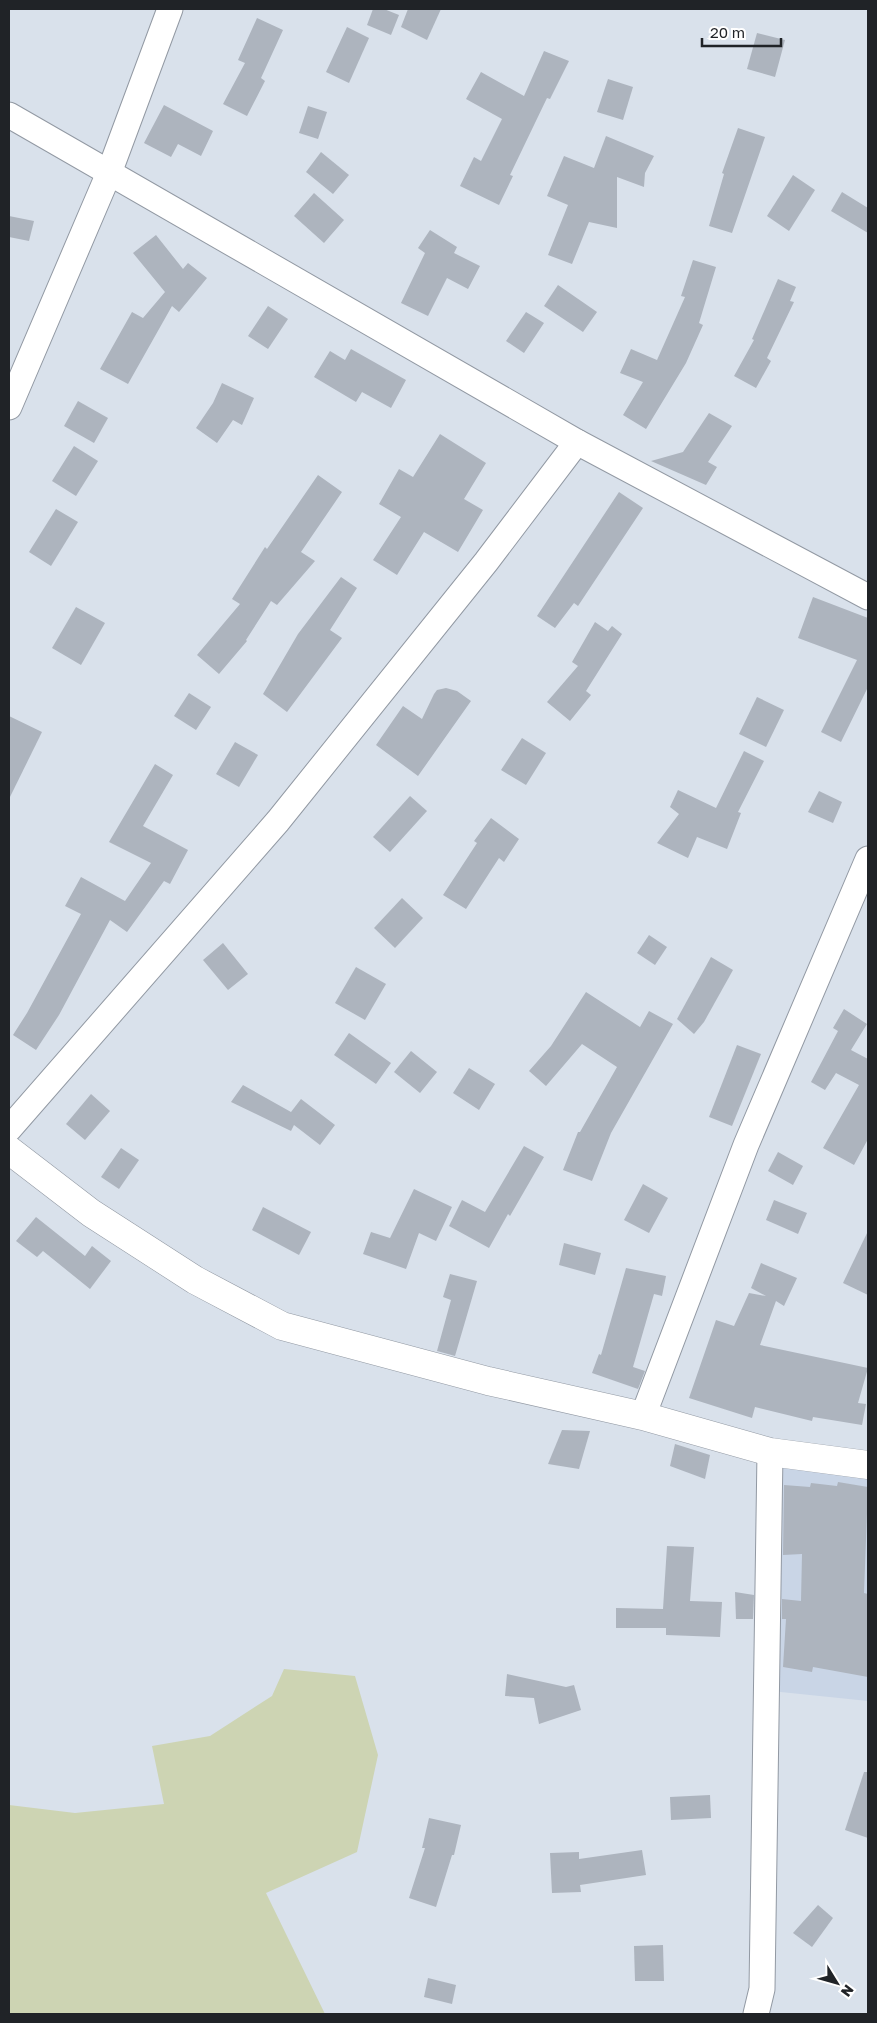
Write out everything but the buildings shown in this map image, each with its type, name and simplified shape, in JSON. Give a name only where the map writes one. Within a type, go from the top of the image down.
[{"type":"street","points":[[9,406],[109,173],[170,9]]},
{"type":"street","points":[[9,115],[577,442],[868,597]]},
{"type":"street","points":[[9,1129],[278,821],[486,562],[577,442]]},
{"type":"street","points":[[643,1416],[746,1145],[868,859]]},
{"type":"street","points":[[9,1150],[91,1213],[195,1280],[282,1326],[488,1381],[643,1416],[770,1452],[868,1465]]},
{"type":"street","points":[[756,2014],[762,1979],[770,1452]]},
{"type":"shaded area","points":[[778,1463],[868,1476],[868,1701],[771,1691]]},
{"type":"green space","points":[[284,1669],[355,1676],[378,1755],[357,1852],[266,1893],[325,2014],[9,2014],[9,1805],[75,1813],[164,1804],[152,1746],[210,1736],[272,1696]]}]
